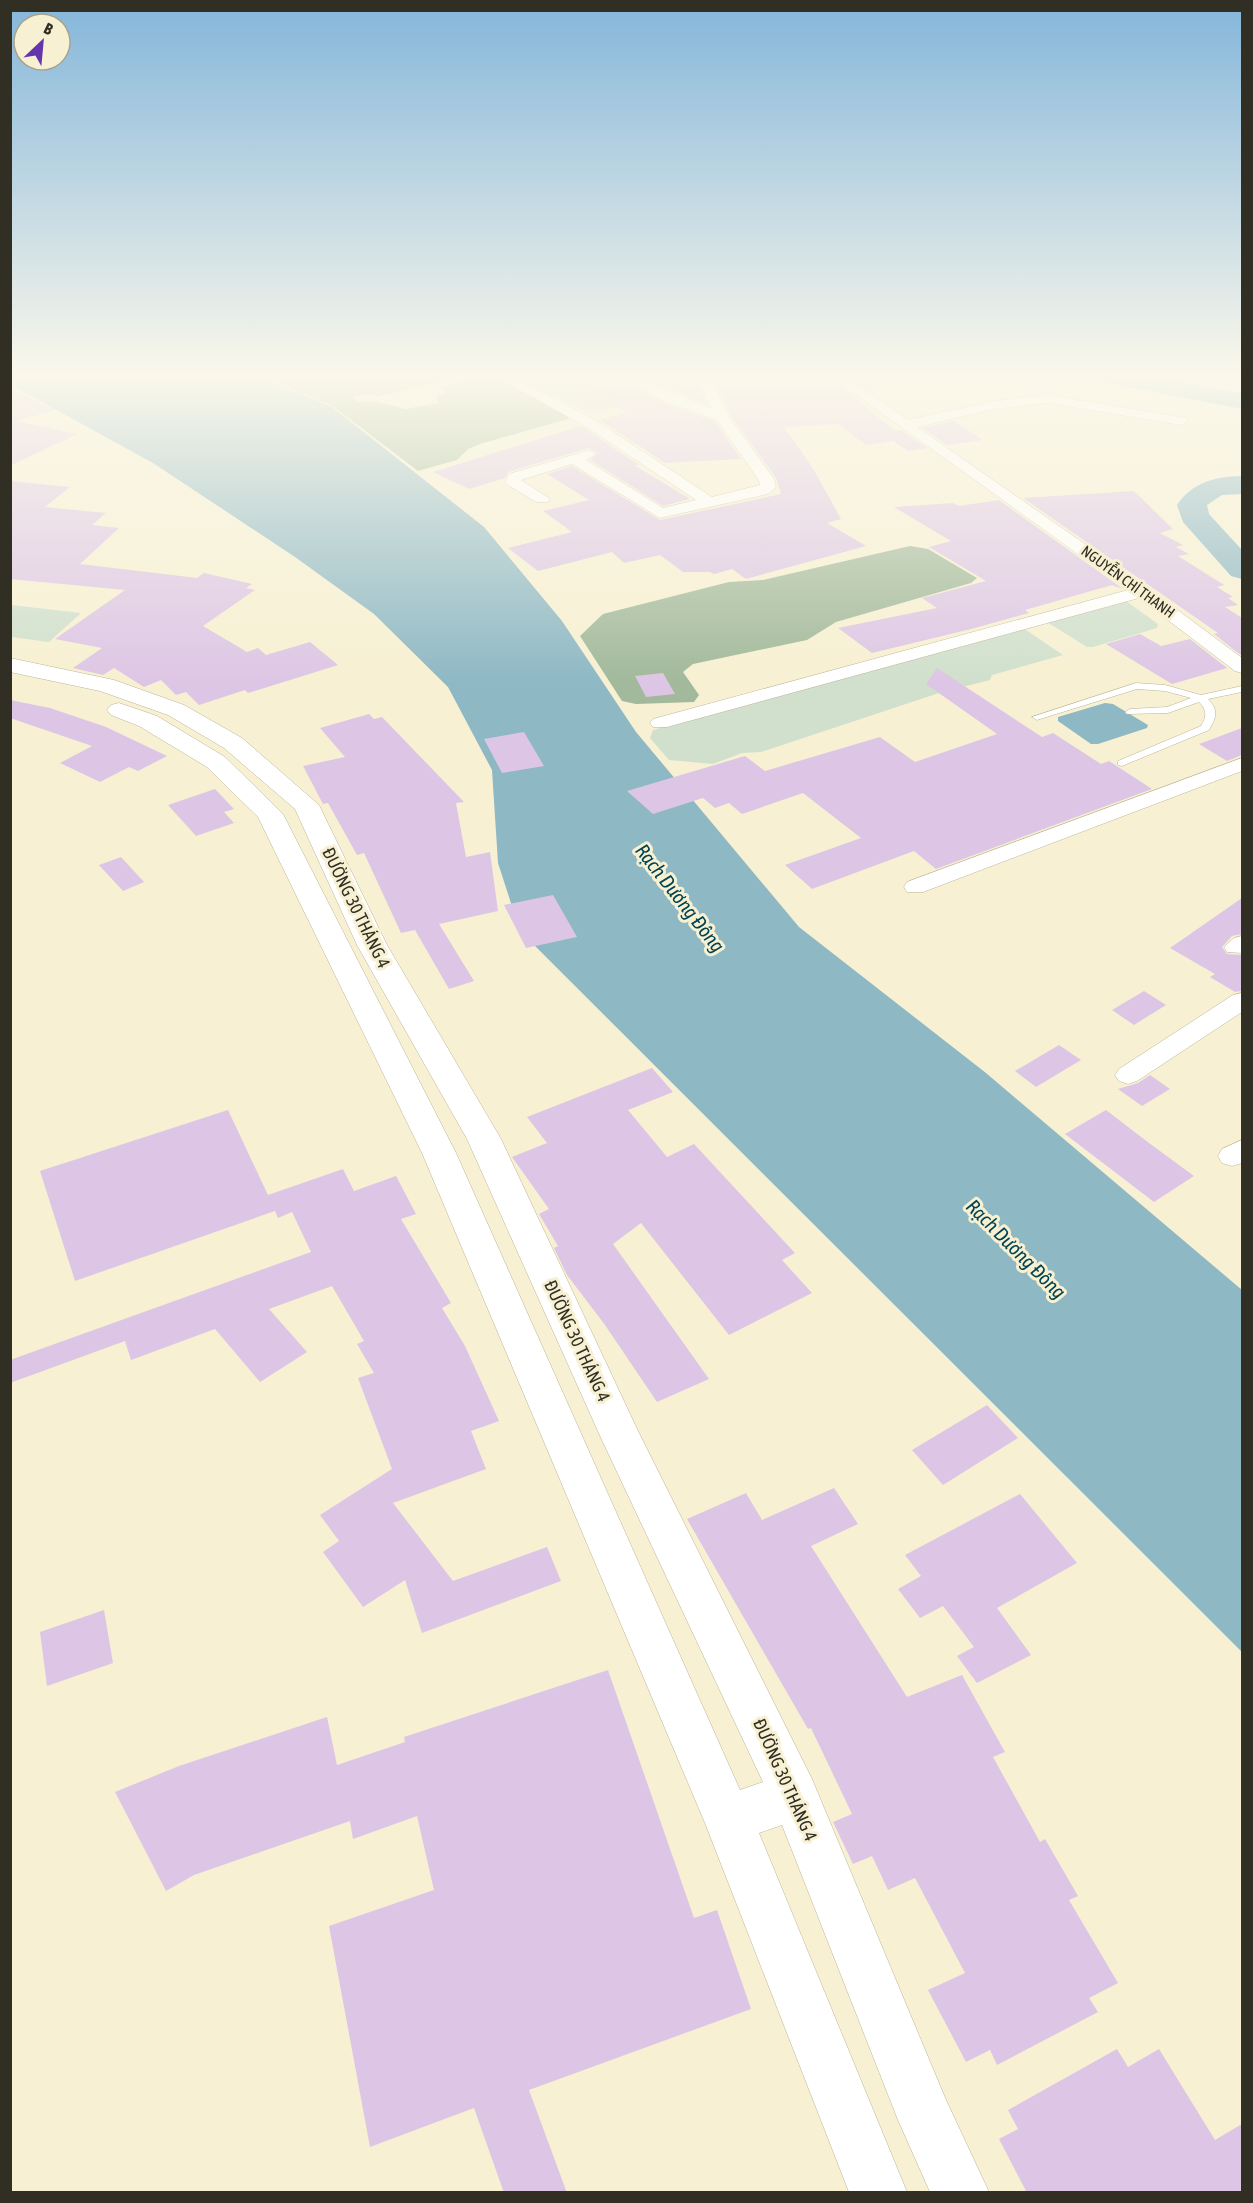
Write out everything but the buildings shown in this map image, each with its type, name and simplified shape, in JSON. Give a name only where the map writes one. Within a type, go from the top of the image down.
[{"type":"main road","name":"ĐƯỜNG 30 THÁNG 4","points":[[24,675],[148,721],[216,762],[288,810],[372,945],[484,1139],[621,1438],[795,1796],[926,2120],[960,2193]]},
{"type":"main road","name":"ĐƯỜNG 30 THÁNG 4","points":[[288,810],[728,1819],[878,2193]]},
{"type":"main road","points":[[439,1153],[484,1139]]},
{"type":"main road","points":[[728,1819],[795,1796]]},
{"type":"street","points":[[514,478],[513,482],[542,499]]},
{"type":"street","points":[[604,478],[660,513]]},
{"type":"street","points":[[674,478],[708,501]]},
{"type":"street","points":[[641,517],[762,491],[769,484],[765,478]]},
{"type":"street","name":"NGUYỄN CHÍ THANH","points":[[980,478],[1142,592],[1242,667]]},
{"type":"street","points":[[660,723],[1142,592]]},
{"type":"street","points":[[915,887],[1242,764]]},
{"type":"street","points":[[1128,1075],[1242,1002]]},
{"type":"lane","points":[[1037,717],[1136,686],[1165,688],[1201,698],[1210,706],[1211,718],[1205,728],[1122,763]]},
{"type":"lane","points":[[1130,712],[1168,710],[1201,698],[1242,689]]},
{"type":"green space","points":[[910,546],[928,549],[977,578],[971,583],[836,622],[807,640],[693,664],[683,672],[699,695],[694,702],[636,704],[622,701],[580,636],[603,614],[729,582],[763,580]]},
{"type":"green space","points":[[1126,601],[1158,624],[1157,628],[1087,647],[1047,622]]},
{"type":"green space","points":[[11,605],[81,613],[49,642],[11,637]]},
{"type":"green space","points":[[1011,629],[1026,630],[1063,655],[992,675],[990,680],[939,693],[761,752],[742,753],[713,764],[669,760],[650,738],[653,730]]},
{"type":"water","points":[[175,478],[422,478],[484,527],[562,621],[636,732],[799,927],[986,1073],[1242,1290],[1242,1652],[520,931],[498,863],[492,770],[448,687],[374,614],[295,557]]},
{"type":"water","points":[[1105,703],[1113,704],[1148,725],[1147,728],[1098,744],[1091,744],[1058,721],[1058,717]]},
{"type":"waterway","name":"Rạch Dương Đông","points":[[1242,485],[1220,486],[1207,490],[1192,505],[1194,516],[1242,569]]}]
